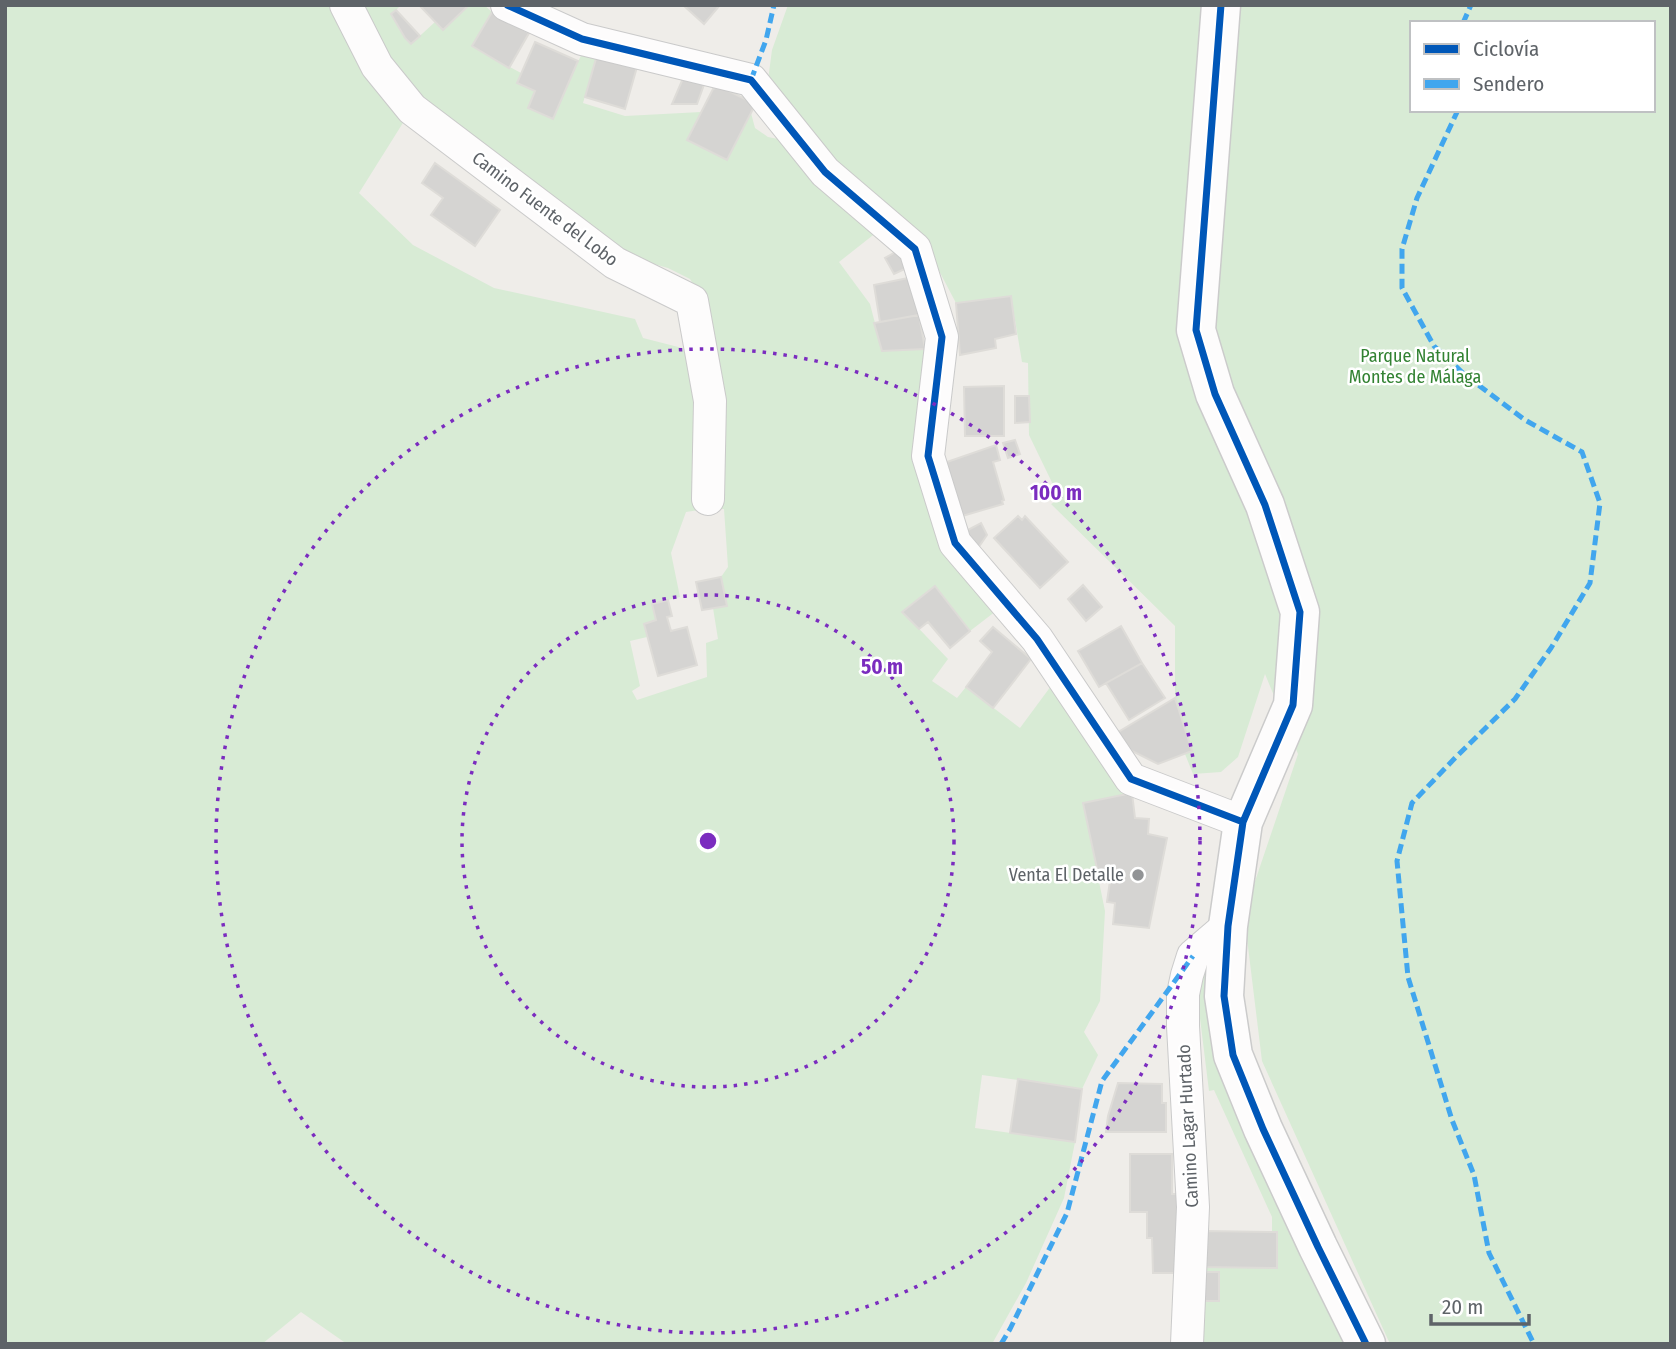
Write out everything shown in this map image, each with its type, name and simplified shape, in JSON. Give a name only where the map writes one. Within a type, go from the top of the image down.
[{"type":"main road","points":[[1221,5],[1196,330],[1215,394],[1265,505],[1300,612],[1293,705],[1243,822],[1228,926],[1224,996],[1233,1055],[1263,1129],[1366,1344]]},
{"type":"street","name":"Camino Fuente del Lobo","points":[[346,5],[377,66],[412,109],[615,263],[692,302],[710,401],[708,499]]},
{"type":"street","points":[[507,5],[582,39],[751,80],[825,172],[915,249],[942,337],[928,456],[955,543],[1037,639],[1131,779],[1243,822]]},
{"type":"street","name":"Camino Lagar Hurtado","points":[[1187,1344],[1193,1208],[1183,994],[1193,956],[1228,926]]},
{"type":"green space","points":[[5,5],[338,5],[406,118],[359,193],[413,245],[494,288],[635,319],[643,338],[694,351],[699,510],[686,512],[671,553],[680,597],[652,604],[656,620],[644,624],[647,637],[630,641],[640,686],[632,691],[637,700],[707,677],[706,643],[718,639],[713,608],[727,606],[721,577],[728,567],[724,509],[717,509],[701,297],[690,279],[668,268],[629,257],[431,111],[380,60],[356,5],[401,5],[392,14],[411,44],[435,22],[443,30],[470,5],[484,5],[492,12],[473,47],[521,73],[517,83],[535,91],[528,108],[552,119],[584,49],[598,52],[583,103],[625,116],[701,112],[687,140],[727,160],[751,113],[755,128],[768,137],[794,142],[877,232],[839,262],[870,304],[882,350],[925,349],[916,424],[996,611],[970,631],[935,586],[903,612],[948,659],[932,681],[957,698],[966,687],[1020,728],[1051,686],[1073,721],[1119,779],[1125,795],[1083,803],[1105,911],[1100,1001],[1084,1032],[1098,1055],[1082,1089],[982,1075],[975,1128],[1075,1142],[1064,1198],[1026,1283],[992,1344],[347,1344],[301,1312],[262,1344],[5,1344]]},
{"type":"green space","name":"Parque Natural Montes de Málaga","points":[[788,5],[1671,5],[1671,1344],[1390,1344],[1262,1061],[1244,914],[1298,754],[1265,674],[1238,757],[1221,772],[1193,774],[1185,754],[1192,751],[1175,698],[1175,626],[1051,504],[1060,499],[1029,435],[1028,363],[1022,362],[1011,296],[956,303],[925,244],[853,185],[768,80],[772,50]]},
{"type":"green space","points":[[1210,968],[1354,1344],[1201,1344],[1202,1301],[1219,1301],[1219,1272],[1202,1272],[1203,1267],[1276,1268],[1277,1233],[1272,1232],[1272,1217],[1214,1090],[1209,1091],[1196,986],[1199,973]]},
{"type":"building","points":[[419,5],[465,5],[467,7],[443,30]]},
{"type":"building","points":[[683,5],[720,5],[704,24]]},
{"type":"building","points":[[396,10],[420,36],[411,44],[391,14]]},
{"type":"building","points":[[492,12],[529,33],[509,68],[472,46]]},
{"type":"building","points":[[535,42],[578,61],[553,119],[528,108],[535,91],[517,83]]},
{"type":"building","points":[[597,55],[637,67],[625,109],[585,97]]},
{"type":"building","points":[[684,76],[705,82],[697,104],[672,104]]},
{"type":"building","points":[[719,86],[751,102],[753,109],[727,160],[687,140],[713,89]]},
{"type":"building","points":[[435,163],[500,210],[475,246],[431,215],[443,198],[422,183]]},
{"type":"building","points":[[899,250],[909,267],[894,274],[885,258]]},
{"type":"building","points":[[913,277],[919,315],[880,322],[874,285]]},
{"type":"building","points":[[1011,296],[1016,334],[995,339],[996,348],[960,355],[956,303]]},
{"type":"building","points":[[919,315],[925,349],[882,351],[874,323]]},
{"type":"building","points":[[1004,386],[1004,436],[965,436],[964,387]]},
{"type":"building","points":[[1015,396],[1029,396],[1030,422],[1015,423]]},
{"type":"building","points":[[1015,440],[1020,454],[1008,458],[1003,443]]},
{"type":"building","points":[[996,445],[1000,460],[993,462],[1003,504],[959,517],[947,462]]},
{"type":"building","points":[[1018,516],[1022,520],[1025,516],[1068,562],[1040,588],[994,538]]},
{"type":"building","points":[[981,523],[987,535],[976,551],[966,531]]},
{"type":"building","points":[[721,577],[727,606],[702,610],[696,582]]},
{"type":"building","points":[[1083,585],[1102,607],[1086,621],[1068,599]]},
{"type":"building","points":[[935,586],[970,631],[950,648],[928,622],[919,629],[902,612]]},
{"type":"building","points":[[668,600],[672,616],[667,617],[671,631],[687,627],[697,665],[658,676],[644,624],[656,620],[652,604]]},
{"type":"building","points":[[1121,626],[1142,663],[1099,687],[1078,651]]},
{"type":"building","points":[[993,627],[1031,659],[993,708],[966,687],[992,652],[980,641]]},
{"type":"building","points":[[1142,663],[1165,698],[1129,720],[1106,683]]},
{"type":"building","points":[[1175,698],[1192,751],[1158,764],[1132,751],[1115,734]]},
{"type":"building","points":[[1132,793],[1135,818],[1149,819],[1148,834],[1167,838],[1149,928],[1113,924],[1115,903],[1107,902],[1110,881],[1099,878],[1083,803]]},
{"type":"building","points":[[1018,1079],[1082,1089],[1075,1142],[1010,1133]]},
{"type":"building","points":[[1118,1083],[1162,1084],[1162,1103],[1166,1103],[1166,1132],[1106,1132]]},
{"type":"building","points":[[1130,1154],[1172,1154],[1172,1194],[1184,1194],[1180,1273],[1153,1273],[1152,1238],[1147,1238],[1147,1212],[1130,1212]]},
{"type":"building","points":[[1204,1231],[1277,1232],[1277,1268],[1203,1267]]},
{"type":"building","points":[[1202,1272],[1219,1272],[1219,1301],[1202,1301]]},
{"type":"marked path","points":[[751,80],[766,40],[774,5]]},
{"type":"marked path","points":[[1464,21],[1471,5]]},
{"type":"marked path","points":[[1457,112],[1417,198],[1402,249],[1402,288],[1434,346],[1465,375],[1525,420],[1582,452],[1600,503],[1590,583],[1551,648],[1515,699],[1412,803],[1397,861],[1408,977],[1452,1120],[1474,1175],[1489,1253],[1534,1344]]},
{"type":"marked path","points":[[1001,1344],[1067,1213],[1102,1081],[1193,956]]},
{"type":"cycle path","points":[[507,5],[582,39],[751,80],[825,172],[915,249],[942,337],[928,456],[955,543],[1037,639],[1131,779],[1243,822]]},
{"type":"cycle path","points":[[1221,5],[1196,330],[1215,394],[1265,505],[1300,612],[1293,705],[1243,822],[1228,926],[1224,996],[1233,1055],[1263,1129],[1366,1344]]},
{"type":"place","name":"Venta El Detalle","points":[[1138,875]]}]
